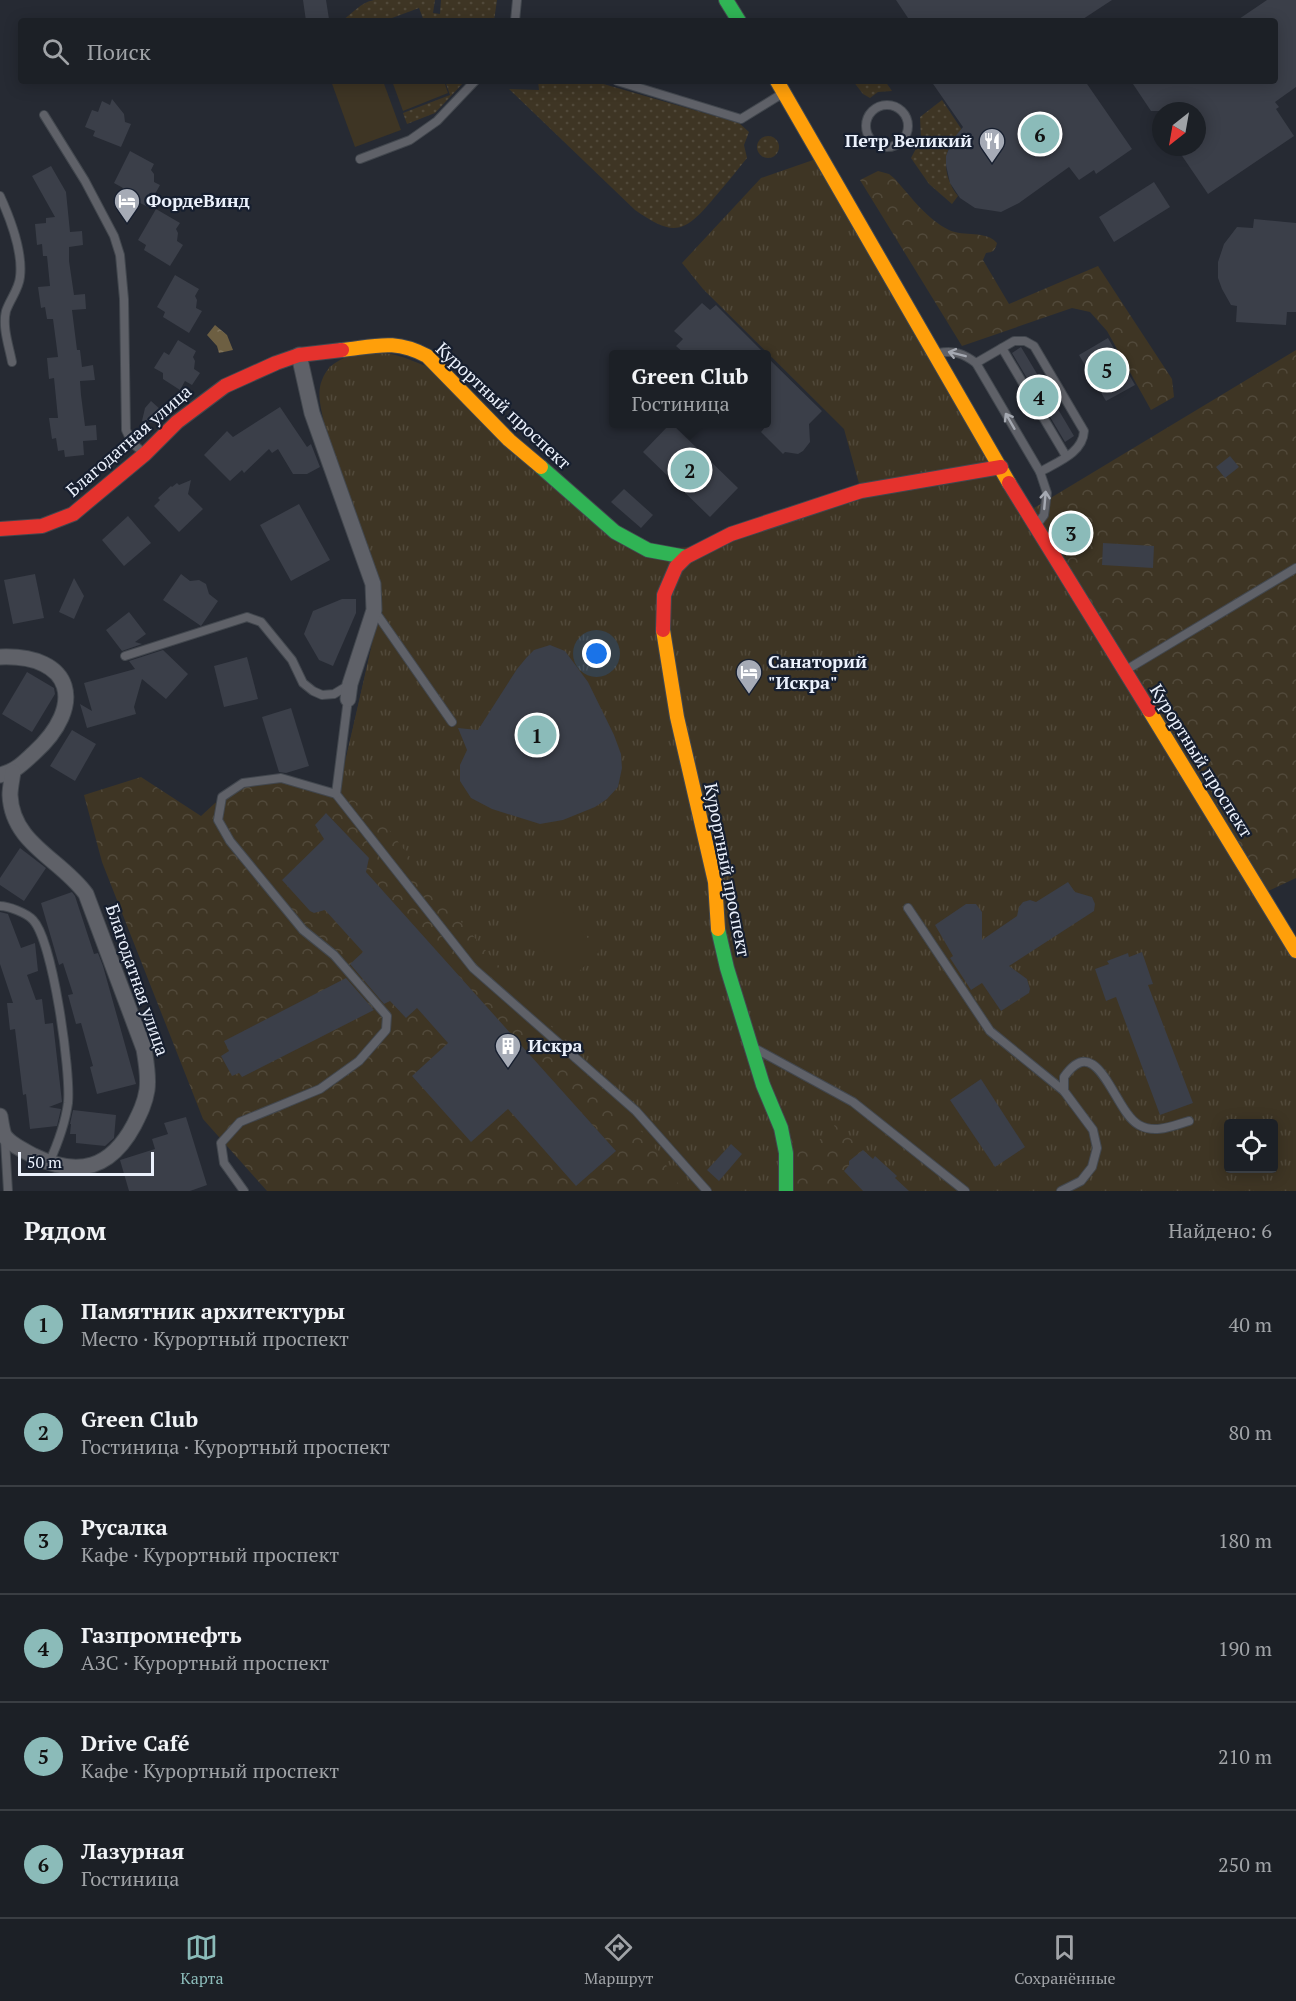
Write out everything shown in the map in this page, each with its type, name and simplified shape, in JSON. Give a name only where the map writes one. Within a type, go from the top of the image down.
[{"type":"street","points":[[726,0],[737,18]]},
{"type":"street","name":"Курортный проспект","points":[[781,87],[1035,527],[1296,951]]},
{"type":"street","name":"Курортный проспект","points":[[276,363],[299,355],[396,344],[412,348],[427,356],[443,370],[509,440],[615,531],[648,550],[687,557]]},
{"type":"street","points":[[299,355],[312,413],[373,584],[374,610],[349,692]]},
{"type":"street","name":"Благодатная улица","points":[[0,529],[42,526],[73,514],[145,454],[177,422],[225,386],[276,363]]},
{"type":"street","name":"Курортный проспект","points":[[786,1191],[786,1154],[781,1128],[763,1085],[727,968],[718,930],[715,882],[677,717],[662,626],[663,595],[676,567],[687,557],[731,534],[861,491],[1001,467]]},
{"type":"street","name":"Благодатная улица","points":[[0,657],[19,656],[44,662],[63,681],[67,702],[61,720],[44,744],[7,774],[10,796],[18,824],[31,843],[77,881],[86,894],[144,1049],[148,1071],[148,1088],[143,1107],[125,1141],[114,1154],[98,1164],[74,1167],[49,1163],[21,1149],[4,1135]]},
{"type":"street","points":[[0,1116],[4,1135]]},
{"type":"lane","points":[[515,18],[517,0]]},
{"type":"lane","points":[[360,159],[410,140],[437,122],[472,84]]},
{"type":"lane","points":[[627,84],[741,120],[781,87]]},
{"type":"lane","points":[[885,105],[898,109],[907,119],[908,126],[904,139],[892,146],[873,142],[867,130],[867,123],[873,111],[885,105]]},
{"type":"lane","points":[[44,115],[85,181],[114,236],[120,255],[124,299],[126,430],[132,443],[145,454]]},
{"type":"lane","points":[[0,196],[13,224],[21,273],[19,284],[6,312],[5,324],[12,362]]},
{"type":"lane","points":[[976,363],[1014,341],[1025,341],[1034,346],[1084,431],[1084,440],[1077,450],[1040,472]]},
{"type":"lane","points":[[1002,348],[1066,456]]},
{"type":"lane","points":[[936,353],[948,351],[964,354],[976,363],[1040,472],[1047,493],[1044,515],[1035,527]]},
{"type":"lane","points":[[1125,671],[1296,568]]},
{"type":"lane","points":[[374,610],[452,722]]},
{"type":"lane","points":[[125,656],[247,617],[261,622],[292,660],[303,683],[313,691],[322,695],[349,692],[336,794]]},
{"type":"lane","points":[[244,1191],[224,1163],[221,1143],[240,1122],[320,1089],[359,1061],[386,1030],[387,1017],[334,955],[303,930],[230,841],[218,820],[222,797],[243,783],[281,778],[336,794],[473,968],[636,1111],[707,1191]]},
{"type":"lane","points":[[0,906],[8,906],[33,920],[49,955],[66,1056],[68,1100],[63,1131],[49,1163]]},
{"type":"lane","points":[[908,908],[990,1031],[1064,1090],[1093,1130],[1097,1148],[1092,1167],[1081,1181],[1061,1191]]},
{"type":"lane","points":[[752,1047],[853,1102],[965,1191]]},
{"type":"lane","points":[[1064,1090],[1064,1077],[1069,1069],[1077,1063],[1087,1062],[1100,1068],[1128,1117],[1140,1126],[1156,1130],[1189,1121]]},
{"type":"lane","points":[[4,1135],[8,1191]]},
{"type":"green space","points":[[435,0],[433,13],[440,14],[441,0],[497,0],[494,18],[423,18],[419,8],[392,18],[345,18],[369,1]]},
{"type":"green space","points":[[332,84],[384,84],[401,130],[355,147]]},
{"type":"green space","points":[[393,84],[445,84],[448,93],[403,111]]},
{"type":"green space","points":[[446,84],[462,84],[435,113],[407,124],[403,113],[450,95]]},
{"type":"green space","points":[[538,84],[603,84],[739,123],[749,132],[744,145],[747,158],[694,219],[678,228],[669,228],[648,219],[635,210],[509,89],[539,90]]},
{"type":"green space","points":[[855,84],[887,84],[892,91],[878,92],[870,98],[863,94]]},
{"type":"green space","points":[[942,100],[962,130],[950,145],[947,154],[949,180],[958,196],[952,204],[929,184],[911,158],[921,139],[920,117]]},
{"type":"green space","points":[[768,136],[776,139],[779,147],[776,155],[768,158],[760,155],[757,147],[760,139]]},
{"type":"green space","name":"Санаторий \"Искра\"","points":[[816,159],[1296,955],[1296,1191],[912,1191],[835,1125],[812,1147],[775,1115],[784,1191],[683,1191],[653,1145],[451,910],[375,812],[338,793],[379,614],[381,589],[325,426],[320,403],[320,385],[327,371],[342,359],[371,353],[400,356],[426,366],[612,532],[682,558],[860,487],[844,429],[771,357],[771,350],[764,350],[703,289],[682,263],[761,178]]},
{"type":"green space","points":[[878,171],[889,174],[920,207],[949,230],[987,236],[997,243],[992,252],[986,253],[983,260],[1009,304],[1098,266],[1172,379],[1174,397],[1151,410],[1107,331],[1090,312],[1072,308],[962,346],[860,180]]},
{"type":"green space","name":"Санаторий \"Искра\"","points":[[1296,350],[1296,878],[1262,894],[1229,1119],[1224,1119],[1224,1127],[1133,1191],[267,1191],[203,1119],[102,862],[84,795],[141,777],[201,816],[240,780],[278,777],[338,793],[379,614],[381,589],[325,426],[320,395],[330,366],[645,551],[1024,514]]},
{"type":"green space","points":[[546,894],[600,951],[571,979],[516,922]]},
{"type":"water","points":[[215,325],[227,335],[233,350],[219,353],[217,346],[207,335]]},
{"type":"building","points":[[303,0],[326,0],[329,18],[306,18]]},
{"type":"building","points":[[896,0],[1112,0],[1085,18],[908,18]]},
{"type":"building","points":[[1267,0],[1296,0],[1296,87],[1275,102],[1279,107],[1276,109],[1294,136],[1208,194],[1182,156],[1206,156],[1206,102],[1152,102],[1151,111],[1133,84],[1278,84],[1278,18],[1240,18]]},
{"type":"building","points":[[933,84],[1087,84],[1132,149],[1096,174],[1094,170],[1079,180],[1069,167],[1019,203],[1001,212],[975,208],[960,198],[950,183],[946,156],[953,139],[963,127]]},
{"type":"building","points":[[112,99],[124,114],[125,122],[131,124],[121,147],[93,136],[95,131],[85,127],[92,110],[98,112],[102,101],[110,105]]},
{"type":"building","points":[[130,151],[154,164],[151,170],[154,174],[154,182],[160,185],[148,207],[120,193],[123,188],[114,183]]},
{"type":"building","points":[[51,166],[66,192],[70,232],[82,231],[83,245],[69,247],[69,261],[74,295],[85,294],[86,309],[72,310],[77,350],[80,350],[82,367],[93,365],[95,380],[80,381],[85,426],[96,425],[97,440],[83,441],[84,455],[65,457],[64,450],[58,451],[56,438],[52,439],[49,418],[58,418],[54,378],[49,379],[47,358],[58,357],[53,319],[47,319],[45,307],[41,308],[38,287],[50,286],[47,256],[43,256],[42,244],[37,245],[35,224],[46,223],[46,218],[55,217],[32,176]]},
{"type":"building","points":[[1154,182],[1170,207],[1114,242],[1099,217]]},
{"type":"building","points":[[156,209],[180,223],[176,229],[177,241],[183,245],[170,266],[144,250],[146,245],[138,240]]},
{"type":"building","points":[[1254,219],[1296,223],[1296,312],[1287,312],[1286,325],[1236,322],[1237,306],[1231,305],[1218,278],[1218,262],[1224,244],[1237,227],[1253,228]]},
{"type":"building","points":[[175,275],[199,289],[195,296],[196,308],[202,311],[189,333],[163,317],[165,312],[157,307]]},
{"type":"building","points":[[702,303],[710,310],[716,305],[761,350],[680,350],[676,346],[683,339],[674,331]]},
{"type":"building","points":[[1108,338],[1135,385],[1106,401],[1079,355]]},
{"type":"building","points":[[178,340],[196,351],[193,357],[194,369],[200,373],[192,385],[185,381],[180,390],[163,379],[163,373],[154,368],[164,352],[169,355]]},
{"type":"building","points":[[1021,347],[1074,436],[1065,442],[1012,353]]},
{"type":"building","points":[[771,361],[822,411],[809,424],[810,442],[798,454],[785,452],[783,454],[761,432],[764,428],[771,428]]},
{"type":"building","points":[[151,401],[161,410],[162,419],[157,424],[142,421],[145,408]]},
{"type":"building","points":[[280,407],[307,447],[311,444],[320,467],[307,474],[293,474],[278,449],[272,453],[269,449],[244,473],[242,470],[230,481],[204,455],[227,431],[233,437]]},
{"type":"building","points":[[666,428],[676,428],[738,488],[710,517],[643,452]]},
{"type":"building","points":[[1230,456],[1239,467],[1225,478],[1216,467]]},
{"type":"building","points":[[191,480],[188,494],[203,509],[179,532],[154,506],[160,500],[158,498],[171,486]]},
{"type":"building","points":[[624,489],[653,515],[641,528],[611,502]]},
{"type":"building","points":[[299,504],[330,560],[291,581],[260,525]]},
{"type":"building","points":[[128,516],[151,543],[124,566],[102,540]]},
{"type":"building","points":[[1103,543],[1154,546],[1153,568],[1102,565]]},
{"type":"building","points":[[35,574],[44,618],[13,624],[4,580]]},
{"type":"building","points":[[181,574],[190,581],[199,580],[206,584],[209,594],[218,601],[201,626],[163,600]]},
{"type":"building","points":[[74,578],[84,596],[74,619],[59,612]]},
{"type":"building","points":[[342,599],[356,599],[356,613],[333,666],[319,660],[304,634],[313,611]]},
{"type":"building","points":[[129,612],[146,634],[135,642],[142,644],[122,651],[106,630]]},
{"type":"building","points":[[550,645],[565,651],[588,682],[614,735],[621,754],[622,768],[618,787],[607,799],[595,807],[563,820],[540,824],[492,809],[471,798],[460,781],[460,765],[467,750],[458,728],[478,730],[527,657],[534,650]]},
{"type":"building","points":[[163,650],[188,674],[166,699],[142,679],[134,707],[136,714],[87,728],[80,704],[92,711],[84,683],[135,669],[129,661]]},
{"type":"building","points":[[247,657],[258,699],[224,707],[214,666]]},
{"type":"building","points":[[27,672],[54,688],[55,694],[32,732],[2,714]]},
{"type":"building","points":[[291,708],[309,766],[286,773],[279,772],[262,717]]},
{"type":"building","points":[[72,730],[96,744],[75,781],[50,766]]},
{"type":"building","name":"Искра","points":[[326,813],[369,858],[366,872],[616,1151],[576,1186],[508,1109],[471,1142],[412,1076],[448,1043],[417,1008],[406,1018],[390,1001],[384,1004],[350,964],[363,952],[325,910],[314,913],[310,911],[282,880],[324,839],[315,825]]},
{"type":"building","points":[[20,848],[46,868],[24,901],[0,885],[0,878]]},
{"type":"building","points":[[1068,882],[1075,892],[1092,897],[1095,904],[1094,911],[1009,966],[1027,979],[1030,989],[1029,993],[1001,1011],[982,983],[971,990],[950,958],[953,956],[935,925],[966,904],[976,904],[982,912],[982,940],[1017,916],[1023,902],[1030,900],[1036,902]]},
{"type":"building","points":[[72,892],[94,954],[98,953],[103,966],[136,1084],[97,1094],[90,1067],[93,1066],[81,1023],[76,1024],[68,995],[73,994],[63,963],[59,965],[41,903]]},
{"type":"building","points":[[0,912],[8,914],[21,948],[35,943],[38,971],[27,975],[36,1000],[42,999],[45,1024],[53,1023],[62,1102],[49,1107],[61,1109],[57,1126],[30,1129],[26,1094],[23,1095],[15,1029],[10,1030],[7,1003],[13,1003],[0,964]]},
{"type":"building","points":[[1142,952],[1153,984],[1148,985],[1193,1103],[1160,1115],[1116,997],[1106,1001],[1095,969],[1109,964],[1107,961],[1128,953],[1129,957]]},
{"type":"building","points":[[346,978],[374,1010],[242,1077],[239,1073],[232,1076],[221,1056],[229,1051],[224,1041]]},
{"type":"building","points":[[981,1079],[1025,1147],[995,1167],[950,1100]]},
{"type":"building","points":[[73,1110],[116,1115],[114,1138],[105,1146],[76,1143],[76,1134],[70,1134]]},
{"type":"building","points":[[186,1117],[207,1185],[190,1191],[129,1191],[120,1160],[155,1149],[152,1139],[168,1134],[164,1123]]},
{"type":"building","points":[[731,1144],[742,1154],[719,1181],[707,1170]]},
{"type":"building","points":[[863,1150],[873,1159],[875,1156],[897,1176],[895,1178],[909,1191],[863,1191],[844,1171],[849,1161]]},
{"type":"traffic: fast","points":[[726,0],[737,18]]},
{"type":"traffic: fast","points":[[541,467],[615,532],[648,550],[686,557]]},
{"type":"traffic: fast","points":[[718,929],[727,968],[763,1085],[781,1128],[786,1153],[786,1191]]},
{"type":"traffic: slow","points":[[779,84],[1009,483]]},
{"type":"traffic: slow","points":[[342,350],[386,345],[405,347],[427,356],[509,440],[541,467]]},
{"type":"traffic: slow","points":[[663,630],[677,717],[715,882],[718,929]]},
{"type":"traffic: slow","points":[[1149,710],[1296,951]]},
{"type":"traffic: jam","points":[[0,529],[42,526],[73,514],[145,454],[177,422],[225,386],[299,355],[342,350]]},
{"type":"traffic: jam","points":[[663,630],[664,595],[676,567],[686,557],[731,534],[861,491],[1001,467]]},
{"type":"traffic: jam","points":[[1009,483],[1149,710]]},
{"type":"place","name":"Лазурная","points":[[1040,134]]},
{"type":"place","name":"Петр Великий","points":[[992,164]]},
{"type":"place","name":"ФордеВинд","points":[[127,224]]},
{"type":"place","name":"Drive Café","points":[[1107,370]]},
{"type":"place","name":"Газпромнефть","points":[[1039,397]]},
{"type":"place","name":"Green Club","points":[[690,470]]},
{"type":"place","name":"Русалка","points":[[1071,533]]},
{"type":"place","name":"Санаторий \"Искра\"","points":[[749,695]]},
{"type":"place","name":"Памятник архитектуры","points":[[537,735]]},
{"type":"place","name":"Искра","points":[[508,1069]]}]
